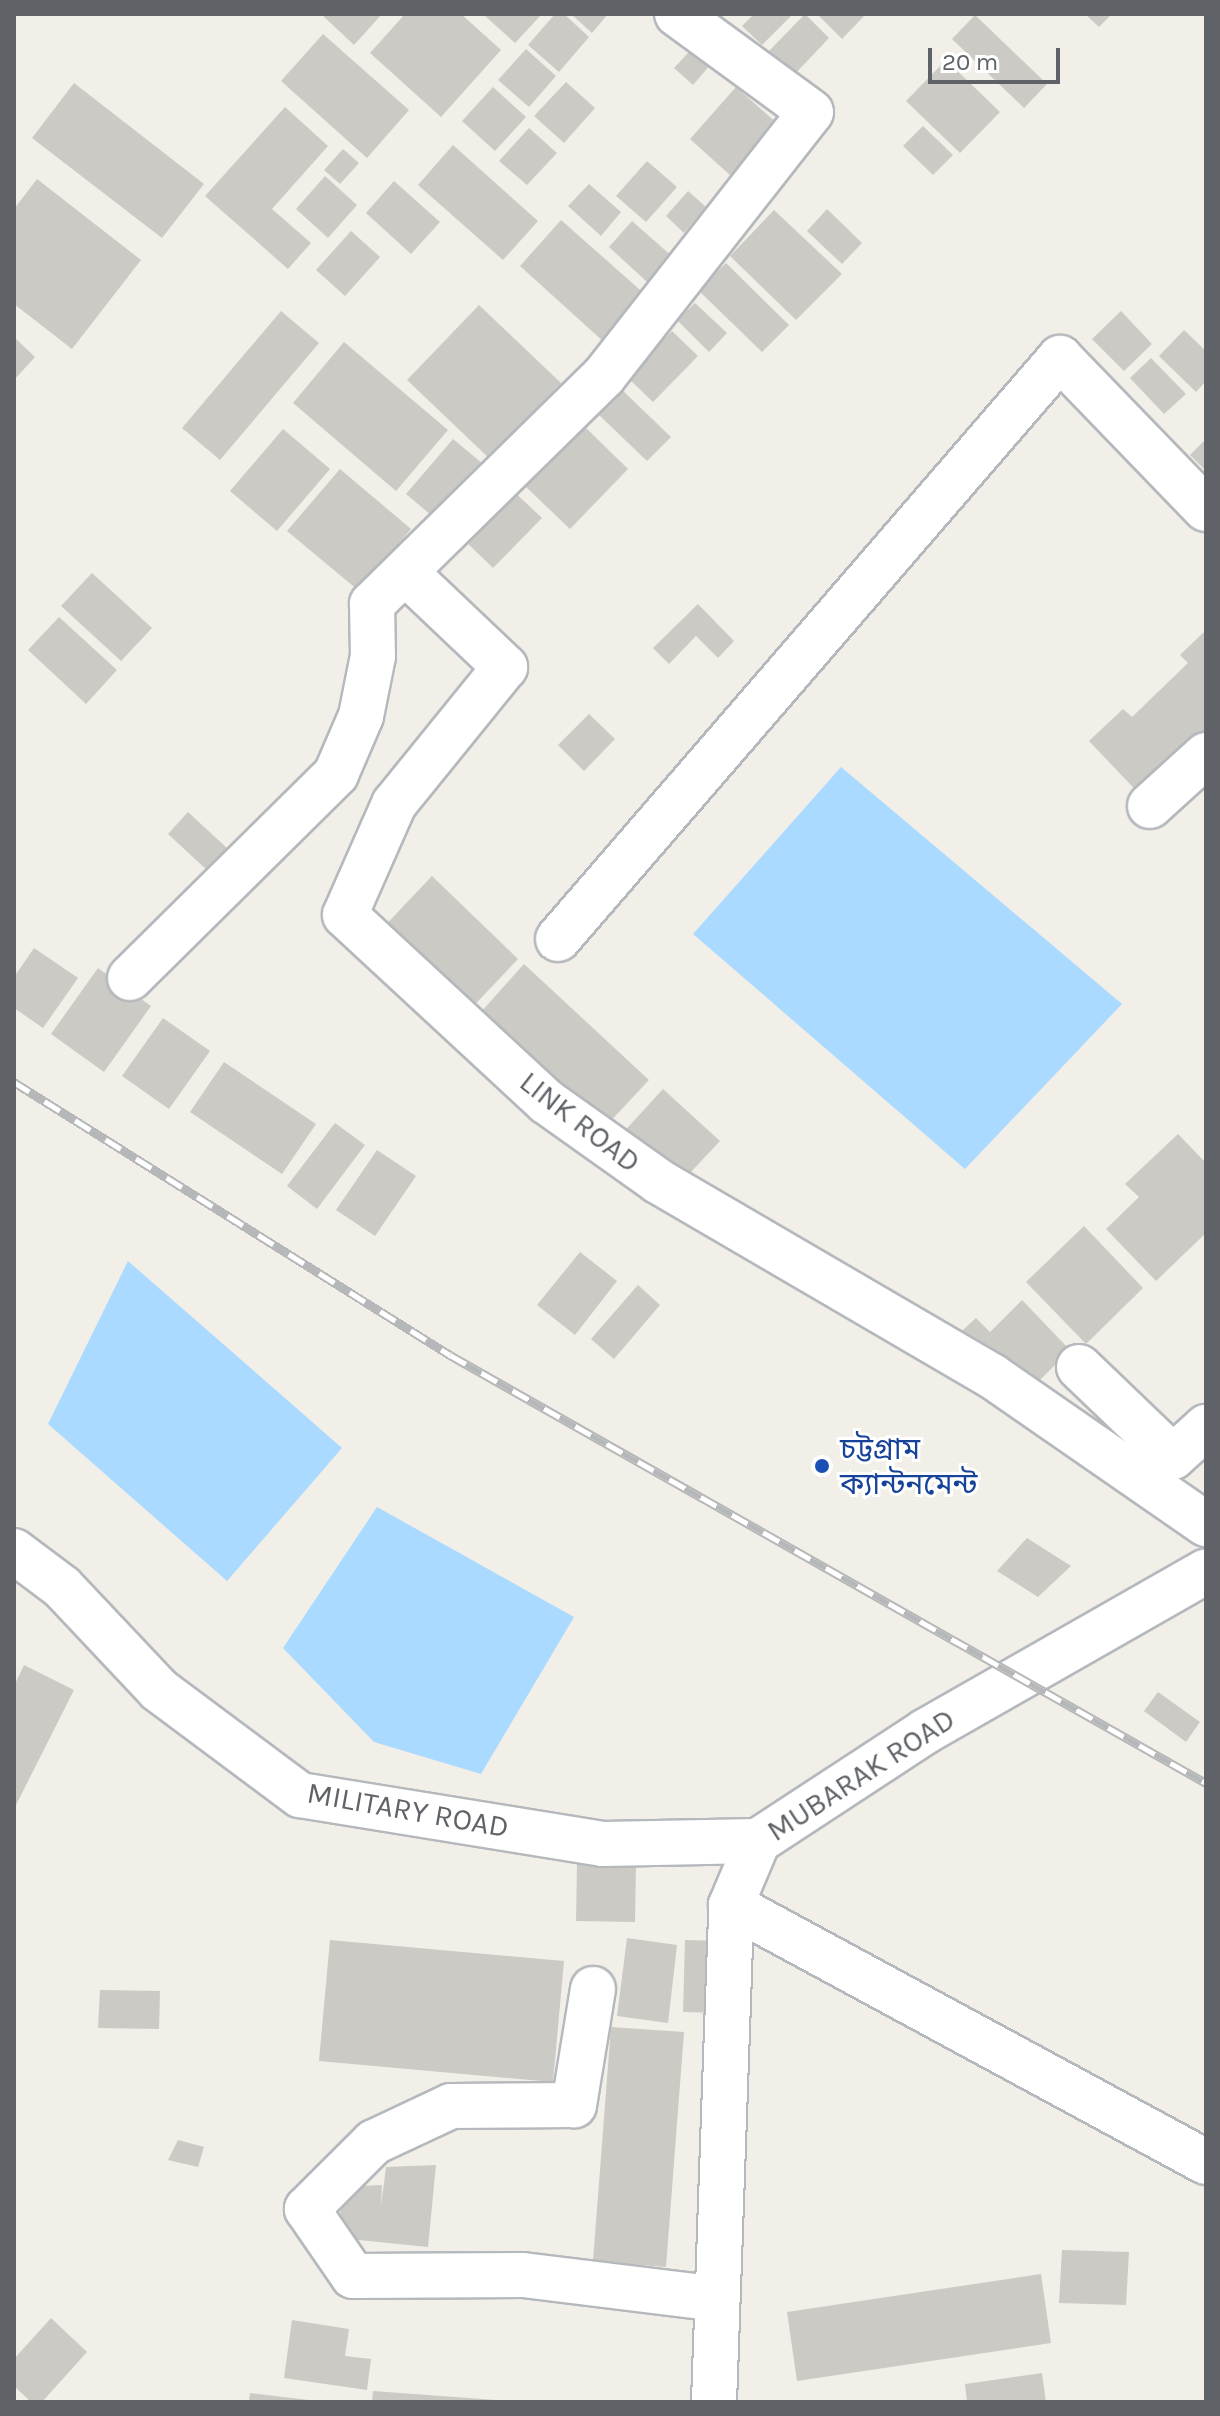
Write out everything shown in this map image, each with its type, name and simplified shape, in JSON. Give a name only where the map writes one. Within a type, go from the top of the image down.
[{"type":"street","points":[[130,978],[336,774],[361,716],[373,656],[372,604],[408,575],[604,376],[811,112],[677,14]]},
{"type":"street","points":[[558,939],[1060,358],[1206,509]]},
{"type":"street","name":"LINK ROAD","points":[[408,575],[505,667],[394,804],[345,915],[547,1102],[658,1181],[992,1376],[1206,1524]]},
{"type":"street","points":[[1150,806],[1206,755]]},
{"type":"street","points":[[1079,1367],[1173,1457],[1206,1427]]},
{"type":"street","name":"MILITARY ROAD","points":[[14,1551],[62,1587],[159,1690],[300,1795],[603,1844],[758,1841]]},
{"type":"street","name":"MUBARAK ROAD","points":[[714,2402],[731,1905],[758,1841],[926,1731],[1206,1571]]},
{"type":"street","points":[[731,1905],[1206,2162]]},
{"type":"street","points":[[593,1989],[574,2105],[451,2106],[374,2142],[307,2209],[353,2276],[523,2275],[718,2299]]},
{"type":"water","points":[[841,767],[1122,1004],[965,1169],[693,934]]},
{"type":"water","points":[[128,1261],[342,1448],[227,1581],[48,1424]]},
{"type":"water","points":[[377,1507],[574,1617],[481,1774],[374,1742],[283,1648]]},
{"type":"building","points":[[321,14],[382,14],[354,45]]},
{"type":"building","points":[[405,14],[461,14],[501,50],[441,117],[370,53]]},
{"type":"building","points":[[483,14],[542,14],[515,43]]},
{"type":"building","points":[[555,14],[564,14],[589,37],[559,72],[528,45]]},
{"type":"building","points":[[571,14],[608,14],[592,33]]},
{"type":"building","points":[[754,14],[793,14],[762,45],[742,26]]},
{"type":"building","points":[[805,14],[829,38],[793,76],[768,52]]},
{"type":"building","points":[[817,14],[866,14],[842,39]]},
{"type":"building","points":[[1085,14],[1112,14],[1099,27]]},
{"type":"building","points":[[975,15],[1047,84],[1024,108],[952,39]]},
{"type":"building","points":[[323,34],[409,110],[367,158],[281,81]]},
{"type":"building","points":[[699,41],[717,57],[693,85],[674,68]]},
{"type":"building","points":[[526,49],[556,76],[529,107],[498,80]]},
{"type":"building","points":[[946,60],[1000,112],[960,153],[906,101]]},
{"type":"building","points":[[566,82],[595,108],[564,143],[534,116]]},
{"type":"building","points":[[74,83],[204,184],[162,238],[32,138]]},
{"type":"building","points":[[493,87],[526,117],[495,151],[462,121]]},
{"type":"building","points":[[736,87],[778,124],[731,176],[690,139]]},
{"type":"building","points":[[285,107],[328,146],[272,209],[311,243],[288,269],[205,196]]},
{"type":"building","points":[[923,126],[953,155],[933,175],[903,146]]},
{"type":"building","points":[[529,128],[557,153],[527,185],[499,161]]},
{"type":"building","points":[[453,145],[538,221],[503,260],[418,185]]},
{"type":"building","points":[[343,149],[359,163],[340,184],[324,170]]},
{"type":"building","points":[[647,161],[677,187],[646,222],[616,196]]},
{"type":"building","points":[[325,176],[357,205],[328,238],[296,209]]},
{"type":"building","points":[[37,179],[141,260],[72,349],[14,304],[14,209]]},
{"type":"building","points":[[394,181],[440,222],[411,254],[366,213]]},
{"type":"building","points":[[589,184],[621,212],[601,236],[568,206]]},
{"type":"building","points":[[688,191],[706,207],[684,233],[666,216]]},
{"type":"building","points":[[827,209],[862,243],[842,264],[807,231]]},
{"type":"building","points":[[774,210],[842,274],[796,320],[730,256]]},
{"type":"building","points":[[561,220],[647,296],[605,343],[520,266]]},
{"type":"building","points":[[632,221],[682,265],[658,292],[609,247]]},
{"type":"building","points":[[351,231],[380,257],[345,296],[316,270]]},
{"type":"building","points":[[726,263],[789,325],[762,352],[698,290]]},
{"type":"building","points":[[695,303],[727,333],[709,352],[677,320]]},
{"type":"building","points":[[479,305],[563,385],[491,460],[407,380]]},
{"type":"building","points":[[281,311],[319,343],[220,460],[182,428]]},
{"type":"building","points":[[1121,311],[1152,344],[1124,371],[1092,339]]},
{"type":"building","points":[[1184,330],[1206,351],[1206,381],[1196,392],[1159,356]]},
{"type":"building","points":[[672,331],[698,356],[653,402],[627,377]]},
{"type":"building","points":[[14,337],[35,357],[14,380]]},
{"type":"building","points":[[344,342],[448,430],[396,491],[293,403]]},
{"type":"building","points":[[1151,358],[1186,394],[1164,414],[1130,378]]},
{"type":"building","points":[[621,389],[671,437],[647,461],[598,414]]},
{"type":"building","points":[[584,426],[628,469],[570,529],[525,486]]},
{"type":"building","points":[[283,429],[330,469],[277,531],[230,491]]},
{"type":"building","points":[[453,439],[483,464],[437,520],[406,494]]},
{"type":"building","points":[[1206,439],[1206,471],[1190,455]]},
{"type":"building","points":[[340,469],[411,529],[359,591],[287,531]]},
{"type":"building","points":[[508,486],[542,518],[493,568],[460,536]]},
{"type":"building","points":[[92,573],[152,628],[121,661],[61,606]]},
{"type":"building","points":[[698,604],[734,641],[718,658],[696,636],[669,664],[653,648]]},
{"type":"building","points":[[59,617],[117,670],[86,704],[28,650]]},
{"type":"building","points":[[1206,630],[1206,745],[1147,802],[1089,741],[1123,709],[1132,717],[1188,663],[1180,655]]},
{"type":"building","points":[[589,714],[615,739],[584,771],[558,745]]},
{"type":"building","points":[[188,812],[228,849],[208,871],[168,834]]},
{"type":"building","points":[[432,876],[518,959],[464,1016],[377,934]]},
{"type":"building","points":[[34,948],[78,978],[43,1028],[14,1008],[14,977]]},
{"type":"building","points":[[524,964],[649,1080],[604,1128],[480,1013]]},
{"type":"building","points":[[98,968],[151,1006],[104,1072],[51,1034]]},
{"type":"building","points":[[163,1018],[210,1051],[169,1109],[122,1076]]},
{"type":"building","points":[[224,1062],[316,1124],[282,1174],[190,1112]]},
{"type":"building","points":[[663,1089],[720,1141],[675,1189],[619,1137]]},
{"type":"building","points":[[335,1123],[365,1145],[317,1209],[287,1186]]},
{"type":"building","points":[[1178,1134],[1206,1163],[1206,1233],[1156,1281],[1106,1229],[1139,1197],[1125,1184]]},
{"type":"building","points":[[377,1150],[416,1176],[375,1236],[336,1210]]},
{"type":"building","points":[[1084,1226],[1143,1288],[1086,1344],[1026,1282]]},
{"type":"building","points":[[580,1252],[617,1281],[575,1335],[537,1305]]},
{"type":"building","points":[[638,1285],[660,1305],[614,1359],[591,1339]]},
{"type":"building","points":[[1022,1300],[1070,1350],[1039,1381],[1030,1372],[1005,1396],[952,1340],[976,1318],[990,1332]]},
{"type":"building","points":[[1027,1538],[1071,1566],[1038,1597],[997,1571]]},
{"type":"building","points":[[24,1665],[74,1690],[14,1809],[14,1686]]},
{"type":"building","points":[[1158,1692],[1200,1722],[1186,1742],[1144,1711]]},
{"type":"building","points":[[577,1863],[636,1864],[635,1922],[576,1921]]},
{"type":"building","points":[[627,1938],[677,1945],[668,2023],[617,2016]]},
{"type":"building","points":[[330,1940],[564,1961],[553,2082],[319,2061]]},
{"type":"building","points":[[685,1940],[723,1941],[721,2013],[683,2012]]},
{"type":"building","points":[[100,1990],[160,1991],[159,2029],[98,2028]]},
{"type":"building","points":[[611,2027],[684,2032],[666,2267],[593,2261]]},
{"type":"building","points":[[178,2140],[204,2147],[198,2167],[168,2160]]},
{"type":"building","points":[[436,2165],[428,2247],[339,2238],[342,2187],[382,2185],[381,2206],[386,2167]]},
{"type":"building","points":[[1062,2250],[1129,2252],[1126,2305],[1059,2303]]},
{"type":"building","points":[[1041,2274],[1051,2343],[797,2381],[787,2312]]},
{"type":"building","points":[[51,2318],[87,2352],[42,2402],[31,2402],[14,2386],[14,2359]]},
{"type":"building","points":[[292,2320],[349,2329],[345,2356],[371,2359],[367,2390],[284,2378]]},
{"type":"building","points":[[1042,2373],[1046,2402],[967,2402],[965,2384]]},
{"type":"building","points":[[373,2391],[496,2400],[496,2402],[372,2402]]},
{"type":"building","points":[[250,2393],[309,2400],[309,2402],[249,2402]]},
{"type":"railway","points":[[14,1082],[450,1355],[1206,1783]]},
{"type":"place","name":"চট্টগ্রাম ক্যান্টনমেন্ট","points":[[822,1466]]}]
